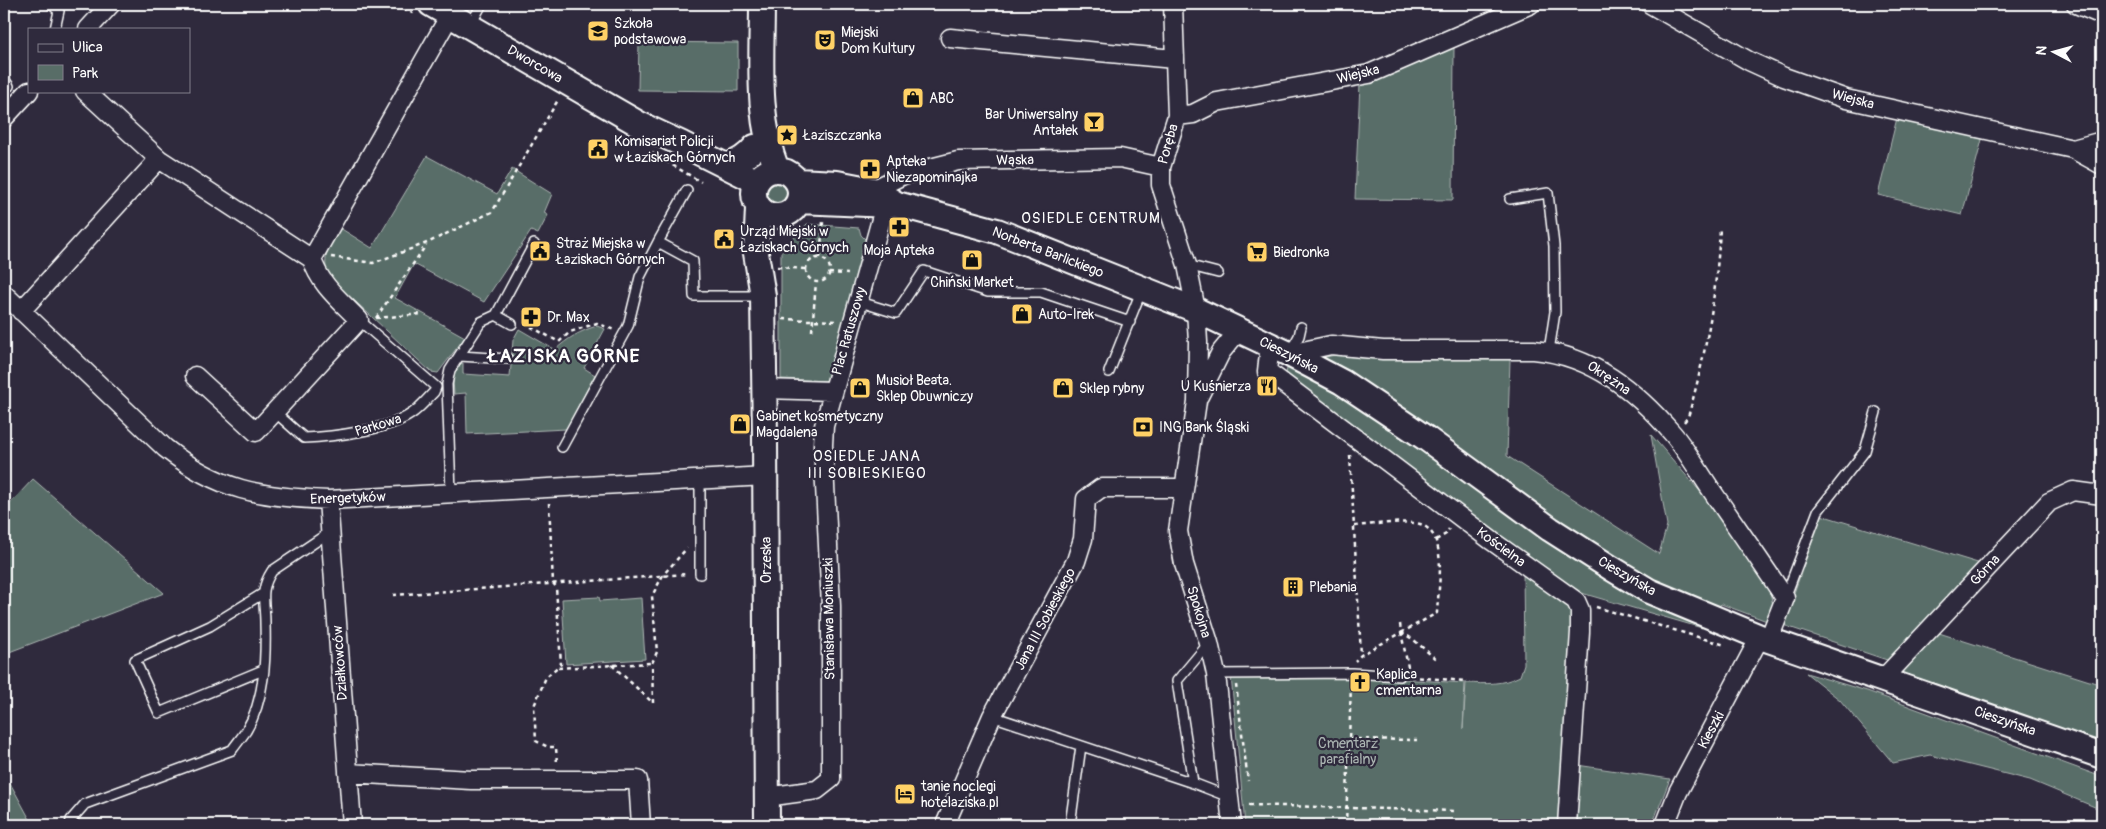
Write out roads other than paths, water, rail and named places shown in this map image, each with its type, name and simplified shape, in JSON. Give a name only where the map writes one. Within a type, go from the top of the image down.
[{"type":"street","points":[[89,28],[111,4]]},
{"type":"street","points":[[762,4],[762,96],[772,191]]},
{"type":"street","name":"Poręba","points":[[1174,4],[1177,116],[1161,167],[1161,185],[1187,265],[1196,310]]},
{"type":"street","name":"Wiejska","points":[[1177,116],[1193,114],[1217,102],[1369,74],[1531,4]]},
{"type":"street","name":"Wiejska","points":[[1650,4],[1749,61],[1784,77],[1846,99],[2073,149],[2102,166]]},
{"type":"street","points":[[2076,4],[2102,15]]},
{"type":"street","points":[[85,92],[159,159],[313,257],[450,15]]},
{"type":"street","name":"Dworcowa","points":[[450,15],[639,124],[727,166],[772,191]]},
{"type":"street","points":[[950,38],[1174,59]]},
{"type":"street","points":[[4,118],[28,92]]},
{"type":"street","points":[[762,96],[755,147],[772,191]]},
{"type":"street","name":"Dworcowa","points":[[639,124],[663,144],[772,191]]},
{"type":"street","name":"Wiejska","points":[[2073,149],[2102,141]]},
{"type":"street","points":[[727,166],[748,156],[755,147]]},
{"type":"street","name":"Wąska","points":[[885,200],[904,175],[958,161],[1120,158],[1161,167]]},
{"type":"street","points":[[21,311],[159,159]]},
{"type":"street","name":"Norberta Barlickiego","points":[[772,191],[885,200],[997,231],[1196,310]]},
{"type":"street","name":"Orzeska","points":[[766,825],[766,476],[763,296],[756,253],[772,191]]},
{"type":"street","name":"Plac Ratuszowy","points":[[764,389],[832,391],[885,200]]},
{"type":"street","name":"Parkowa","points":[[313,257],[316,270],[322,281],[367,319]]},
{"type":"street","name":"Energetyków","points":[[4,294],[142,428],[184,463],[235,488],[279,498],[328,500],[766,476]]},
{"type":"street","name":"Cieszyńska","points":[[1196,310],[1280,349],[1342,382],[1427,439],[1550,529],[1649,591],[1761,643],[1883,679],[2102,756]]},
{"type":"street","name":"Spokojna","points":[[1196,310],[1198,342],[1197,401],[1178,531],[1184,564],[1209,643],[1216,674],[1232,825]]},
{"type":"street","points":[[195,376],[256,432],[367,319]]},
{"type":"street","name":"Spokojna","points":[[1197,401],[1220,352],[1239,330]]},
{"type":"street","name":"Okrężna","points":[[1280,349],[1332,345],[1383,350],[1549,351],[1585,362],[1618,382],[1673,435],[1785,598]]},
{"type":"street","name":"Kościelna","points":[[1280,349],[1267,370],[1492,541],[1576,601],[1580,610],[1580,632],[1567,825]]},
{"type":"street","name":"Stanisława Moniuszki","points":[[766,796],[817,790],[831,779],[831,606],[823,446],[824,426],[832,391]]},
{"type":"street","name":"Jana III Sobieskiego","points":[[945,825],[992,716],[1076,561],[1083,539],[1086,499],[1101,488],[1183,488]]},
{"type":"street","name":"Górna","points":[[1883,679],[2049,502],[2073,491],[2102,495]]},
{"type":"street","name":"Działkowców","points":[[328,500],[352,825]]},
{"type":"street","points":[[1761,643],[1785,598]]},
{"type":"street","name":"Kieszki","points":[[1665,825],[1678,792],[1761,643]]},
{"type":"street","points":[[348,773],[471,780],[638,780],[641,825]]},
{"type":"lane","points":[[51,4],[59,11],[55,28]]},
{"type":"lane","points":[[450,15],[482,4]]},
{"type":"lane","points":[[562,447],[628,326],[640,276],[687,190]]},
{"type":"lane","points":[[1510,199],[1548,193],[1554,246],[1554,302],[1549,351]]},
{"type":"lane","points":[[658,242],[693,261],[694,296],[763,296]]},
{"type":"lane","points":[[451,492],[447,384],[450,370],[481,322],[496,315],[534,244]]},
{"type":"lane","points":[[1187,265],[1218,273]]},
{"type":"lane","points":[[857,301],[896,313],[924,271],[988,292],[1041,292],[1130,322]]},
{"type":"lane","points":[[1109,372],[1142,288]]},
{"type":"lane","points":[[496,315],[512,324]]},
{"type":"lane","name":"Parkowa","points":[[276,412],[304,438],[335,436],[384,425],[411,414],[434,392],[436,387],[367,319]]},
{"type":"lane","points":[[1280,349],[1300,336],[1301,327]]},
{"type":"lane","points":[[460,356],[508,359]]},
{"type":"lane","points":[[1785,598],[1818,512],[1865,451],[1876,412]]},
{"type":"lane","points":[[700,480],[700,574]]},
{"type":"lane","points":[[70,825],[71,820],[85,804],[232,750],[247,730],[262,687],[265,622],[262,594],[272,571],[330,532]]},
{"type":"lane","points":[[262,594],[210,626],[135,660],[159,713],[264,670]]},
{"type":"lane","points":[[1193,783],[1177,681],[1209,643]]},
{"type":"lane","points":[[1216,674],[1352,673],[1400,676]]},
{"type":"lane","points":[[992,716],[1193,783],[1229,797]]},
{"type":"lane","points":[[1070,825],[1081,746]]},
{"type":"place","name":"Szkoła podstawowa","points":[[598,31]]},
{"type":"place","name":"Miejski Dom Kultury","points":[[825,40]]},
{"type":"place","name":"ABC","points":[[913,98]]},
{"type":"place","name":"Bar Uniwersalny Antałek","points":[[1094,122]]},
{"type":"place","name":"Łaziszczanka","points":[[787,135]]},
{"type":"place","name":"Komisariat Policji w Łaziskach Górnych","points":[[598,149]]},
{"type":"place","name":"Apteka Niezapominajka","points":[[870,169]]},
{"type":"place","name":"Moja Apteka","points":[[899,227]]},
{"type":"place","name":"Urząd Miejski w Łaziskach Górnych","points":[[724,239]]},
{"type":"place","name":"Straż Miejska w Łaziskach Górnych","points":[[540,251]]},
{"type":"place","name":"Biedronka","points":[[1257,252]]},
{"type":"place","name":"Chiński Market","points":[[972,260]]},
{"type":"place","name":"Auto-Irek","points":[[1022,314]]},
{"type":"place","name":"Dr. Max","points":[[531,317]]},
{"type":"place","name":"U Kuśnierza","points":[[1267,386]]},
{"type":"place","name":"Musioł Beata. Sklep Obuwniczy","points":[[860,388]]},
{"type":"place","name":"Sklep rybny","points":[[1063,388]]},
{"type":"place","name":"Gabinet kosmetyczny Magdalena","points":[[740,424]]},
{"type":"place","name":"ING Bank Śląski","points":[[1143,427]]},
{"type":"place","name":"Plebania","points":[[1293,587]]},
{"type":"place","name":"Kaplica cmentarna","points":[[1360,682]]},
{"type":"place","name":"tanie noclegi hotelaziska.pl","points":[[905,794]]},
{"type":"district","name":"OSIEDLE CENTRUM","points":[[1091,218]]},
{"type":"district","name":"ŁAZISKA GÓRNE","points":[[564,356]]},
{"type":"district","name":"OSIEDLE JANA III SOBIESKIEGO","points":[[867,464]]},
{"type":"park label","name":"Cmentarz parafialny","points":[[1348,752]]}]
